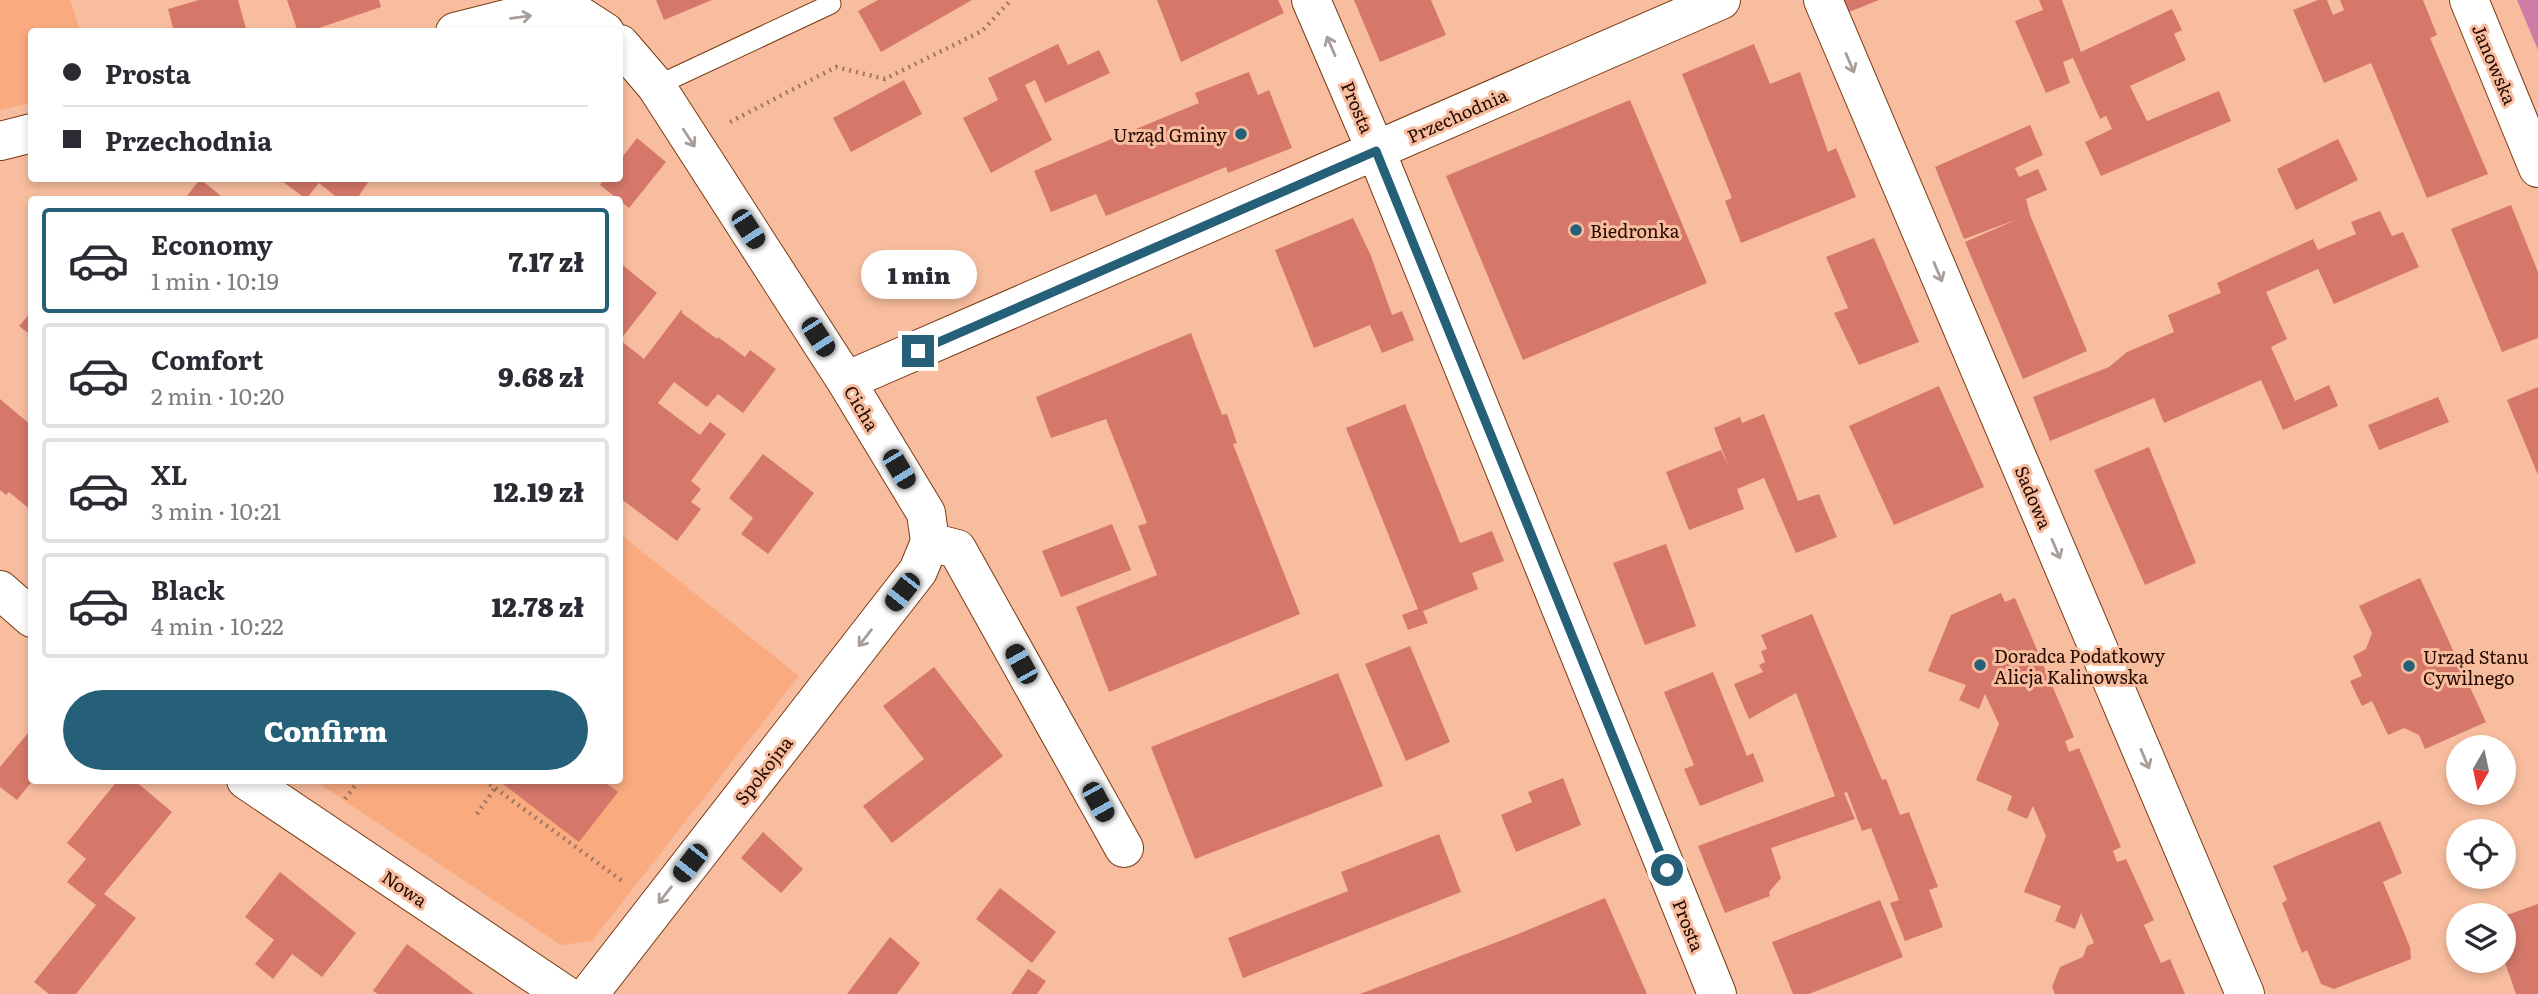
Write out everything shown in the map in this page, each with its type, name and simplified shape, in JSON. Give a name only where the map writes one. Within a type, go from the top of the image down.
[{"type":"street","name":"Prosta","points":[[1311,0],[1376,151],[1717,994]]},
{"type":"street","name":"Przechodnia","points":[[846,381],[1720,0]]},
{"type":"street","name":"Sadowa","points":[[1823,0],[2245,994]]},
{"type":"street","name":"Janowska","points":[[2469,0],[2538,168]]},
{"type":"street","points":[[471,28],[518,16],[574,12],[599,28]]},
{"type":"street","name":"Cicha","points":[[623,48],[656,86],[846,381],[926,513],[930,542]]},
{"type":"street","points":[[0,141],[28,134]]},
{"type":"street","points":[[930,542],[957,549],[1124,848]]},
{"type":"street","name":"Spokojna","points":[[589,994],[918,571],[930,542]]},
{"type":"street","points":[[0,590],[28,614]]},
{"type":"street","name":"Nowa","points":[[252,784],[564,994]]},
{"type":"lane","points":[[656,86],[831,4]]},
{"type":"path","points":[[692,142],[836,66],[885,79],[982,31],[1011,0]]},
{"type":"path","points":[[345,800],[356,784]]},
{"type":"path","points":[[490,784],[657,905]]},
{"type":"path","points":[[477,814],[495,788]]},
{"type":"shaded area","points":[[0,0],[70,0],[79,28],[28,28],[28,104],[0,110]]},
{"type":"shaded area","points":[[2517,0],[2538,0],[2538,50]]},
{"type":"shaded area","points":[[623,536],[799,676],[592,941],[561,945],[320,784],[623,784]]},
{"type":"building","points":[[199,0],[238,0],[246,28],[173,28],[168,9]]},
{"type":"building","points":[[287,0],[379,0],[381,7],[319,28],[297,28]]},
{"type":"building","points":[[656,0],[712,0],[664,20]]},
{"type":"building","points":[[878,0],[972,0],[881,52],[858,11]]},
{"type":"building","points":[[1157,0],[1278,0],[1284,13],[1181,62]]},
{"type":"building","points":[[1354,0],[1431,0],[1446,35],[1380,62]]},
{"type":"building","points":[[1838,0],[1879,0],[1844,14]]},
{"type":"building","points":[[2039,0],[2062,0],[2081,52],[2172,9],[2182,30],[2174,34],[2186,60],[2130,86],[2147,121],[2219,91],[2231,121],[2101,176],[2085,142],[2112,129],[2106,116],[2100,119],[2073,58],[2063,62],[2070,83],[2046,93],[2015,21],[2043,10]]},
{"type":"building","points":[[2318,0],[2327,0],[2333,15],[2344,10],[2340,0],[2423,0],[2437,35],[2430,38],[2488,174],[2427,198],[2371,63],[2324,83],[2293,10]]},
{"type":"building","points":[[1058,44],[1068,65],[1099,50],[1110,73],[1045,103],[1035,80],[1025,85],[1052,140],[991,173],[963,118],[998,100],[988,78]]},
{"type":"building","points":[[1754,44],[1770,84],[1800,72],[1828,152],[1836,148],[1856,197],[1741,243],[1725,201],[1732,198],[1682,74]]},
{"type":"building","points":[[1249,72],[1258,95],[1269,90],[1292,148],[1228,173],[1226,167],[1106,216],[1096,194],[1051,212],[1034,171],[1199,103],[1195,93]]},
{"type":"building","points":[[904,80],[922,114],[851,152],[833,118]]},
{"type":"building","name":"Biedronka","points":[[1630,100],[1707,283],[1523,360],[1446,176]]},
{"type":"building","points":[[2030,125],[2043,155],[2015,168],[2019,177],[2038,169],[2047,190],[2026,199],[2030,215],[2087,351],[2023,379],[1965,242],[2018,219],[1964,239],[1935,167]]},
{"type":"building","points":[[637,138],[666,162],[629,208],[623,203],[623,196],[614,196],[600,185],[602,182],[623,182],[623,156]]},
{"type":"building","points":[[2338,139],[2358,180],[2296,210],[2277,169]]},
{"type":"building","points":[[198,182],[204,182],[221,196],[187,196]]},
{"type":"building","points":[[283,182],[368,182],[359,196],[335,196],[319,183],[308,196],[302,196]]},
{"type":"building","points":[[2511,205],[2538,272],[2538,338],[2502,352],[2451,229]]},
{"type":"building","points":[[2380,211],[2392,236],[2403,232],[2419,267],[2334,304],[2318,269],[2266,292],[2287,339],[2271,347],[2295,401],[2329,385],[2338,406],[2283,430],[2261,380],[2164,423],[2154,398],[2050,441],[2033,397],[2109,367],[2127,352],[2174,332],[2168,315],[2221,293],[2217,283],[2313,239],[2318,250],[2356,234],[2351,222]]},
{"type":"building","points":[[1353,218],[1371,256],[1392,315],[1402,311],[1414,340],[1382,353],[1370,325],[1314,348],[1275,250]]},
{"type":"building","points":[[1874,238],[1919,342],[1859,365],[1834,313],[1848,308],[1826,257]]},
{"type":"building","points":[[623,265],[657,293],[623,336]]},
{"type":"building","points":[[682,309],[682,313],[745,357],[750,350],[776,369],[743,413],[718,394],[707,407],[674,382],[658,403],[700,435],[710,422],[726,434],[691,481],[701,489],[691,502],[701,509],[677,541],[623,500],[623,342],[644,359]]},
{"type":"building","points":[[28,316],[28,333],[19,326]]},
{"type":"building","points":[[1191,333],[1222,415],[1227,414],[1237,443],[1233,444],[1300,614],[1109,692],[1076,607],[1157,575],[1138,526],[1147,523],[1106,419],[1051,438],[1036,397]]},
{"type":"building","points":[[1939,386],[1984,487],[1894,525],[1849,426]]},
{"type":"building","points":[[2538,387],[2538,475],[2507,400]]},
{"type":"building","points":[[2438,397],[2449,422],[2379,450],[2368,425]]},
{"type":"building","points":[[0,399],[28,423],[28,508],[9,492],[6,495],[0,490]]},
{"type":"building","points":[[1405,404],[1460,543],[1492,531],[1504,561],[1472,573],[1478,589],[1423,611],[1428,623],[1408,630],[1402,615],[1418,609],[1346,428]]},
{"type":"building","points":[[1764,414],[1798,501],[1819,494],[1837,537],[1796,553],[1764,478],[1737,489],[1744,509],[1689,530],[1666,472],[1721,450],[1729,468],[1714,428],[1740,417],[1742,423]]},
{"type":"building","points":[[2149,447],[2196,563],[2145,585],[2094,470]]},
{"type":"building","points":[[763,454],[814,493],[768,554],[741,534],[753,518],[729,498]]},
{"type":"building","points":[[1112,524],[1131,570],[1061,597],[1042,551]]},
{"type":"building","points":[[1666,544],[1696,626],[1645,645],[1613,563]]},
{"type":"building","name":"Urząd Stanu Cywilnego","points":[[2420,578],[2486,722],[2457,735],[2446,735],[2446,740],[2425,749],[2419,735],[2404,728],[2388,735],[2372,701],[2362,706],[2350,681],[2362,676],[2353,656],[2366,649],[2372,633],[2359,606]]},
{"type":"building","points":[[2001,593],[2005,602],[2015,598],[2074,737],[2065,741],[2069,752],[2079,748],[2121,847],[2113,851],[2117,862],[2126,859],[2154,920],[2144,925],[2161,963],[2170,959],[2185,994],[2055,994],[2052,987],[2060,967],[2083,957],[2087,946],[2094,943],[2081,913],[2075,929],[2055,921],[2061,906],[2024,892],[2046,836],[2033,806],[2027,819],[2007,810],[2012,796],[1976,780],[1999,724],[1985,694],[1979,709],[1959,700],[1966,685],[1928,671],[1951,615]]},
{"type":"building","points":[[1812,614],[1882,780],[1886,779],[1900,815],[1909,812],[1938,887],[1929,890],[1943,927],[1905,941],[1890,903],[1899,900],[1871,828],[1862,831],[1847,792],[1844,793],[1855,819],[1771,848],[1781,878],[1769,892],[1770,896],[1725,913],[1698,846],[1835,796],[1796,693],[1749,719],[1734,684],[1763,672],[1759,665],[1765,662],[1761,651],[1767,649],[1761,635]]},
{"type":"building","points":[[1410,646],[1450,742],[1406,761],[1365,664]]},
{"type":"building","points":[[934,667],[1003,756],[892,843],[863,806],[924,759],[883,706]]},
{"type":"building","points":[[1713,672],[1747,756],[1753,753],[1764,781],[1700,806],[1684,769],[1694,765],[1664,692]]},
{"type":"building","points":[[1338,673],[1383,786],[1195,859],[1151,747]]},
{"type":"building","points":[[28,733],[30,784],[17,800],[0,787],[0,767]]},
{"type":"building","points":[[1563,778],[1581,825],[1516,852],[1501,815],[1532,802],[1528,792]]},
{"type":"building","points":[[115,784],[139,784],[172,812],[104,894],[136,918],[76,994],[49,994],[34,982],[96,905],[67,882],[86,859],[67,843]]},
{"type":"building","points":[[503,784],[607,784],[618,792],[579,842]]},
{"type":"building","points":[[2380,821],[2402,873],[2383,882],[2410,947],[2411,959],[2334,989],[2321,984],[2307,950],[2302,953],[2282,903],[2287,900],[2273,866]]},
{"type":"building","points":[[763,832],[803,869],[781,893],[741,858]]},
{"type":"building","points":[[1439,834],[1461,892],[1243,978],[1228,938],[1348,891],[1341,872]]},
{"type":"building","points":[[280,872],[356,933],[322,977],[292,954],[273,979],[255,964],[274,940],[245,917]]},
{"type":"building","points":[[1000,888],[1056,932],[1032,963],[976,919]]},
{"type":"building","points":[[1605,898],[1647,994],[1360,994],[1513,936]]},
{"type":"building","points":[[1880,900],[1903,957],[1809,994],[1793,994],[1772,942]]},
{"type":"building","points":[[2538,904],[2538,994],[2516,994],[2509,973],[2516,973],[2516,912]]},
{"type":"building","points":[[890,937],[920,963],[897,994],[847,994]]},
{"type":"building","points":[[407,944],[474,994],[378,994],[373,991]]},
{"type":"building","points":[[1028,969],[1046,981],[1037,994],[1011,994]]},
{"type":"place","name":"Urząd Gminy","points":[[1241,134]]},
{"type":"place","name":"Biedronka","points":[[1576,230]]},
{"type":"place","name":"Doradca Podatkowy Alicja Kalinowska","points":[[1980,665]]},
{"type":"place","name":"Urząd Stanu Cywilnego","points":[[2409,666]]},
{"type":"route","points":[[918,351],[1376,151],[1667,870]]}]
